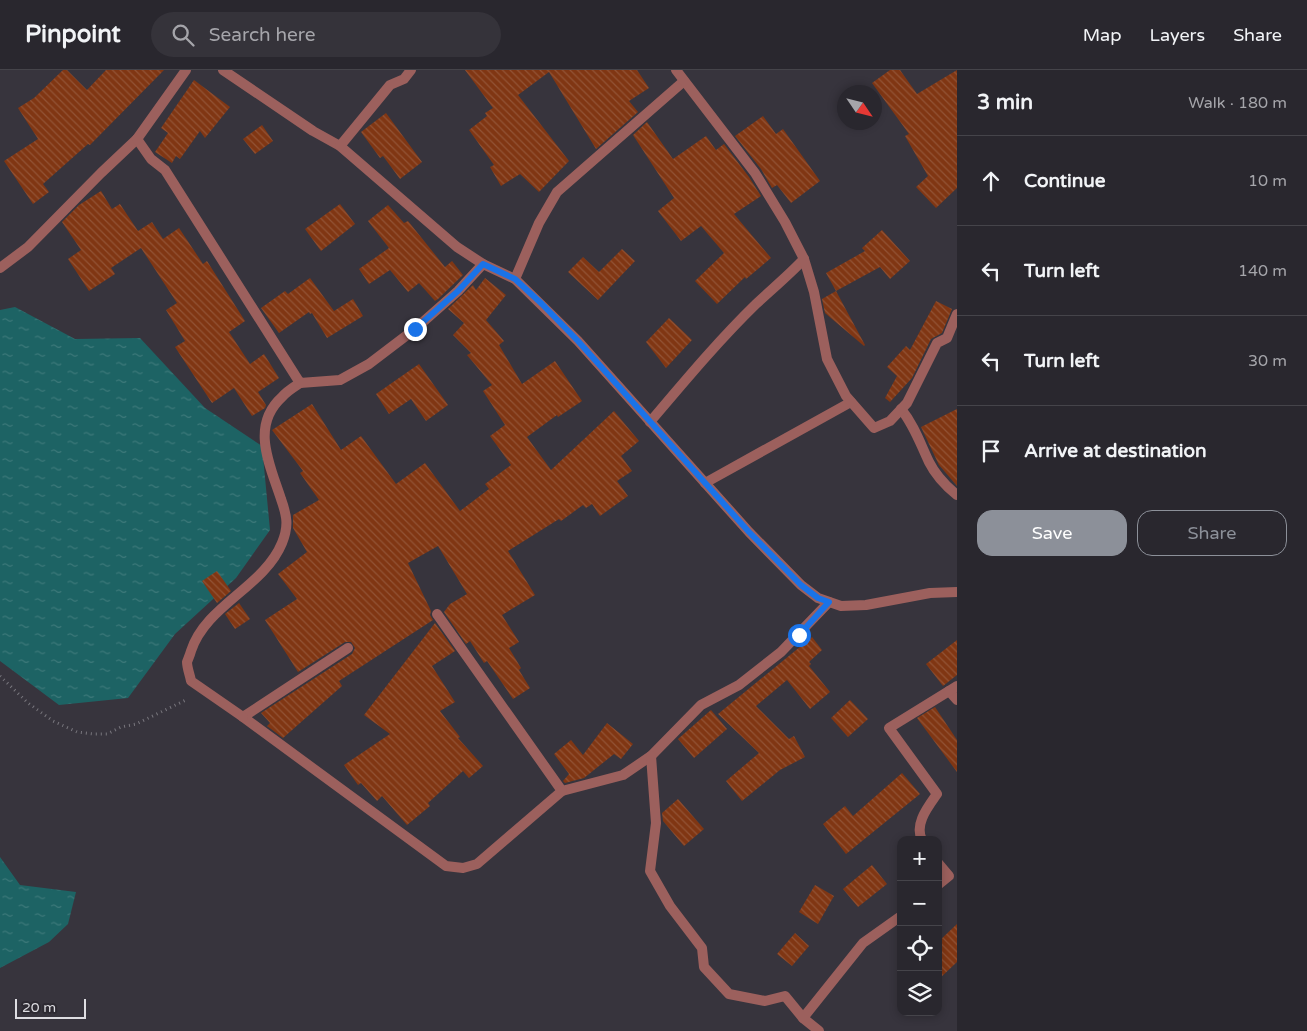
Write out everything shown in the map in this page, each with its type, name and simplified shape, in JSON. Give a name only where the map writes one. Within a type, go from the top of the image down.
[{"type":"street","points":[[0,268],[28,247],[136,139],[186,70]]},
{"type":"street","points":[[223,70],[313,131],[340,146],[456,247],[483,264],[515,279],[578,341],[705,483],[801,585],[818,598],[841,606],[866,605],[930,592],[957,592]]},
{"type":"street","points":[[340,146],[390,85],[404,79],[411,70]]},
{"type":"street","points":[[676,70],[755,174],[785,222],[804,259],[814,292],[827,359],[846,396],[874,428],[890,421],[907,403],[937,343],[947,338],[957,314]]},
{"type":"street","points":[[515,279],[539,223],[557,192],[684,81]]},
{"type":"street","points":[[136,139],[151,159],[165,170],[300,383]]},
{"type":"street","points":[[650,422],[698,366],[756,304],[804,259]]},
{"type":"street","points":[[483,264],[458,291],[415,329],[369,364],[340,380],[300,383],[280,397],[271,410],[264,431],[265,451],[283,505],[288,527],[282,545],[267,566],[243,591],[214,616],[194,642],[187,662],[191,681],[446,866],[462,868],[477,864],[562,791],[622,775],[651,756],[701,705],[739,685],[781,652],[829,602]]},
{"type":"street","points":[[705,483],[851,402]]},
{"type":"street","points":[[902,409],[911,422],[930,464],[950,490],[957,495]]},
{"type":"street","points":[[437,614],[562,791]]},
{"type":"street","points":[[243,717],[348,648]]},
{"type":"street","points":[[920,836],[918,833],[923,815],[936,794],[889,728],[953,688],[957,700]]},
{"type":"street","points":[[651,756],[656,823],[650,871],[670,906],[702,948],[704,967],[729,994],[765,1001],[785,996],[803,1018],[819,1031]]},
{"type":"street","points":[[942,868],[949,876],[942,882]]},
{"type":"street","points":[[803,1018],[863,943],[897,919]]},
{"type":"path","points":[[0,676],[28,703],[53,722],[77,732],[93,734],[107,734],[121,727],[136,724],[190,698],[191,681]]},
{"type":"water","points":[[15,307],[75,339],[140,338],[205,408],[262,446],[270,530],[236,578],[175,634],[128,698],[59,705],[0,661],[0,310]]},
{"type":"water","points":[[0,857],[20,885],[76,892],[68,924],[49,942],[0,968]]},
{"type":"building","points":[[63,70],[67,70],[87,90],[106,70],[164,70],[90,145],[88,144],[43,184],[49,192],[33,204],[4,161],[38,139],[18,108],[34,98]]},
{"type":"building","points":[[465,70],[637,70],[649,88],[629,101],[638,112],[596,149],[549,72],[518,95],[569,161],[539,192],[520,174],[501,186],[490,167],[494,165],[469,130],[487,116],[485,113],[493,108]]},
{"type":"building","points":[[890,70],[900,70],[917,94],[957,70],[957,188],[936,208],[916,187],[928,176],[905,136],[909,134],[882,97],[882,85],[873,85],[872,83]]},
{"type":"building","points":[[194,80],[230,107],[205,138],[200,131],[180,159],[176,156],[172,163],[155,152],[168,133],[161,128]]},
{"type":"building","points":[[386,113],[422,162],[400,179],[383,156],[380,158],[361,132]]},
{"type":"building","points":[[763,116],[776,134],[783,129],[820,181],[791,203],[777,185],[772,188],[761,169],[735,136]]},
{"type":"building","points":[[647,122],[673,159],[706,136],[716,150],[724,144],[761,196],[734,214],[771,258],[746,279],[745,277],[717,304],[695,281],[724,253],[701,226],[681,241],[658,211],[674,198],[633,135]]},
{"type":"building","points":[[262,125],[273,141],[255,154],[243,139]]},
{"type":"building","points":[[101,191],[112,209],[120,204],[138,231],[152,222],[163,239],[179,228],[203,264],[207,261],[245,321],[229,332],[250,364],[264,354],[279,378],[258,392],[266,405],[265,408],[252,416],[234,388],[212,403],[175,347],[185,341],[166,310],[177,303],[141,248],[111,268],[115,274],[89,291],[68,259],[81,250],[62,222],[79,205]]},
{"type":"building","points":[[340,204],[355,224],[321,251],[305,229]]},
{"type":"building","points":[[388,205],[404,223],[408,221],[445,267],[452,261],[463,275],[435,301],[419,283],[408,292],[390,270],[369,284],[359,269],[389,248],[368,221]]},
{"type":"building","points":[[882,230],[910,261],[890,279],[880,267],[836,291],[826,273],[865,251],[862,248]]},
{"type":"building","points":[[622,249],[635,261],[598,300],[568,272],[583,257],[599,272]]},
{"type":"building","points":[[310,278],[334,311],[353,299],[363,316],[327,338],[312,313],[310,314],[309,312],[279,333],[261,308],[285,291],[288,294]]},
{"type":"building","points":[[485,278],[506,295],[486,320],[504,341],[499,345],[522,384],[555,361],[582,401],[558,417],[557,415],[527,437],[551,470],[614,411],[639,441],[621,456],[632,471],[617,481],[628,496],[600,516],[592,504],[586,508],[583,505],[561,521],[559,519],[508,551],[535,595],[502,615],[519,642],[509,648],[530,688],[513,699],[487,661],[484,663],[470,641],[466,644],[444,612],[450,604],[467,594],[438,546],[408,563],[431,611],[430,615],[433,620],[339,681],[342,686],[283,738],[267,726],[270,723],[261,713],[352,654],[355,648],[351,642],[345,642],[298,672],[265,620],[297,599],[278,574],[307,552],[293,528],[293,515],[319,500],[300,473],[303,471],[272,430],[312,404],[341,450],[361,436],[396,484],[425,463],[460,511],[489,489],[485,484],[511,465],[490,436],[505,425],[483,391],[492,385],[467,355],[471,353],[453,335],[464,323],[448,309],[473,285],[476,290]]},
{"type":"building","points":[[836,291],[864,346],[825,313],[822,299]]},
{"type":"building","points":[[936,301],[952,309],[942,333],[931,339],[912,378],[890,402],[885,398],[897,376],[887,367],[906,346],[910,350]]},
{"type":"building","points":[[669,318],[692,340],[666,368],[646,342]]},
{"type":"building","points":[[419,364],[448,405],[426,421],[411,399],[389,414],[376,394]]},
{"type":"building","points":[[957,409],[957,486],[939,465],[921,427]]},
{"type":"building","points":[[217,571],[231,591],[217,603],[202,581]]},
{"type":"building","points":[[239,603],[250,619],[235,629],[225,614]]},
{"type":"building","points":[[435,623],[455,651],[432,666],[455,702],[440,711],[460,737],[458,738],[483,766],[469,778],[463,771],[428,803],[430,806],[407,825],[382,796],[377,801],[361,783],[358,785],[344,765],[390,734],[364,715]]},
{"type":"building","points":[[812,637],[822,650],[809,662],[811,664],[809,666],[830,692],[810,709],[787,680],[756,706],[789,739],[794,736],[805,757],[780,770],[742,801],[726,781],[759,753],[718,714]]},
{"type":"building","points":[[957,640],[957,675],[943,686],[926,664]]},
{"type":"building","points":[[850,700],[868,719],[848,737],[831,718]]},
{"type":"building","points":[[935,707],[957,740],[957,772],[917,718]]},
{"type":"building","points":[[711,710],[727,729],[694,758],[678,739]]},
{"type":"building","points":[[607,723],[633,744],[621,759],[614,754],[584,778],[565,783],[563,781],[569,774],[554,754],[571,740],[583,755]]},
{"type":"building","points":[[902,773],[920,794],[846,854],[823,824],[845,806],[853,816]]},
{"type":"building","points":[[678,799],[704,829],[684,846],[663,821],[662,813]]},
{"type":"building","points":[[872,865],[887,884],[858,907],[843,889]]},
{"type":"building","points":[[815,885],[834,896],[818,924],[799,912]]},
{"type":"building","points":[[957,924],[957,962],[942,976],[942,971],[942,938]]},
{"type":"building","points":[[795,933],[809,946],[792,966],[777,954]]},
{"type":"route","points":[[415,329],[458,291],[483,264],[515,279],[578,341],[749,532],[801,585],[818,598],[829,602],[799,635]]}]
